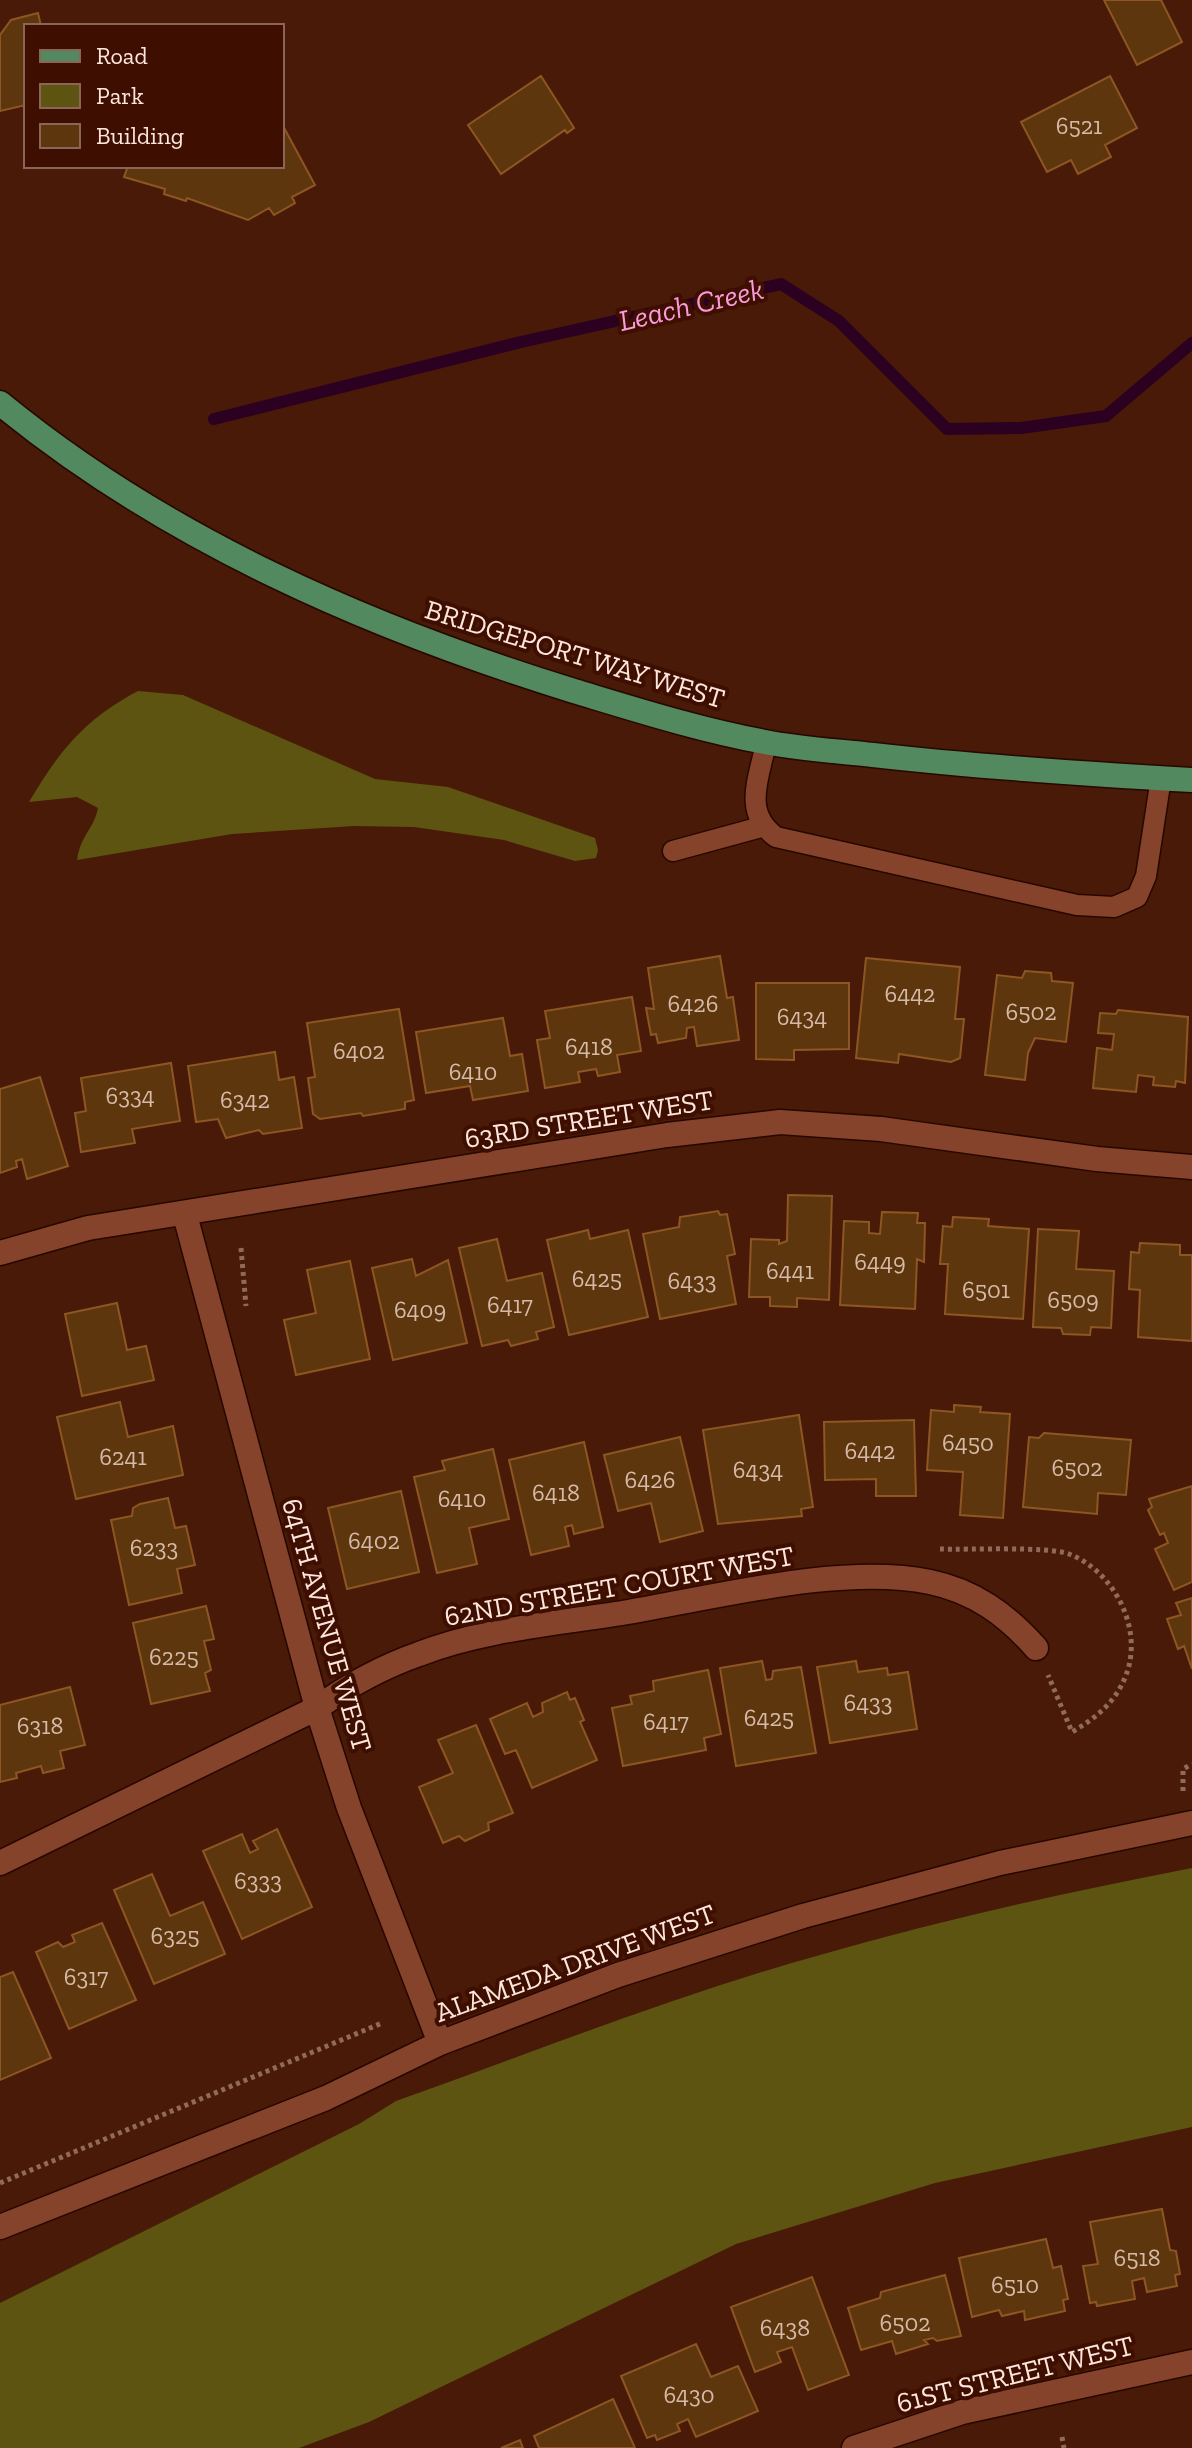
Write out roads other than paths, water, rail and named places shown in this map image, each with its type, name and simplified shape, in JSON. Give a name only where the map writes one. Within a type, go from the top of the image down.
[{"type":"main road","name":"BRIDGEPORT WAY WEST","points":[[0,403],[32,430],[219,548],[380,623],[493,666],[615,704],[766,743],[936,762],[1192,780]]},
{"type":"street","name":"63RD STREET WEST","points":[[0,1253],[88,1228],[185,1215],[667,1135],[780,1122],[881,1129],[1097,1159],[1192,1167]]},
{"type":"street","name":"64TH AVENUE WEST","points":[[185,1215],[317,1708],[349,1808],[440,2043]]},
{"type":"street","name":"62ND STREET COURT WEST","points":[[0,1863],[317,1708],[354,1682],[421,1652],[511,1631],[806,1583],[853,1579],[928,1581],[957,1589],[989,1604],[1036,1648]]},
{"type":"street","name":"ALAMEDA DRIVE WEST","points":[[0,2227],[326,2098],[440,2043],[618,1975],[803,1916],[1000,1863],[1192,1823]]},
{"type":"street","name":"61ST STREET WEST","points":[[854,2448],[962,2412],[1192,2362]]},
{"type":"lane","points":[[766,743],[754,808],[761,827],[790,843],[1077,905],[1114,907],[1137,897],[1146,876],[1161,778]]},
{"type":"lane","points":[[673,851],[761,827]]},
{"type":"waterway","name":"Leach Creek","points":[[214,419],[521,342],[781,284],[839,321],[947,429],[1021,428],[1106,416],[1192,343]]}]
